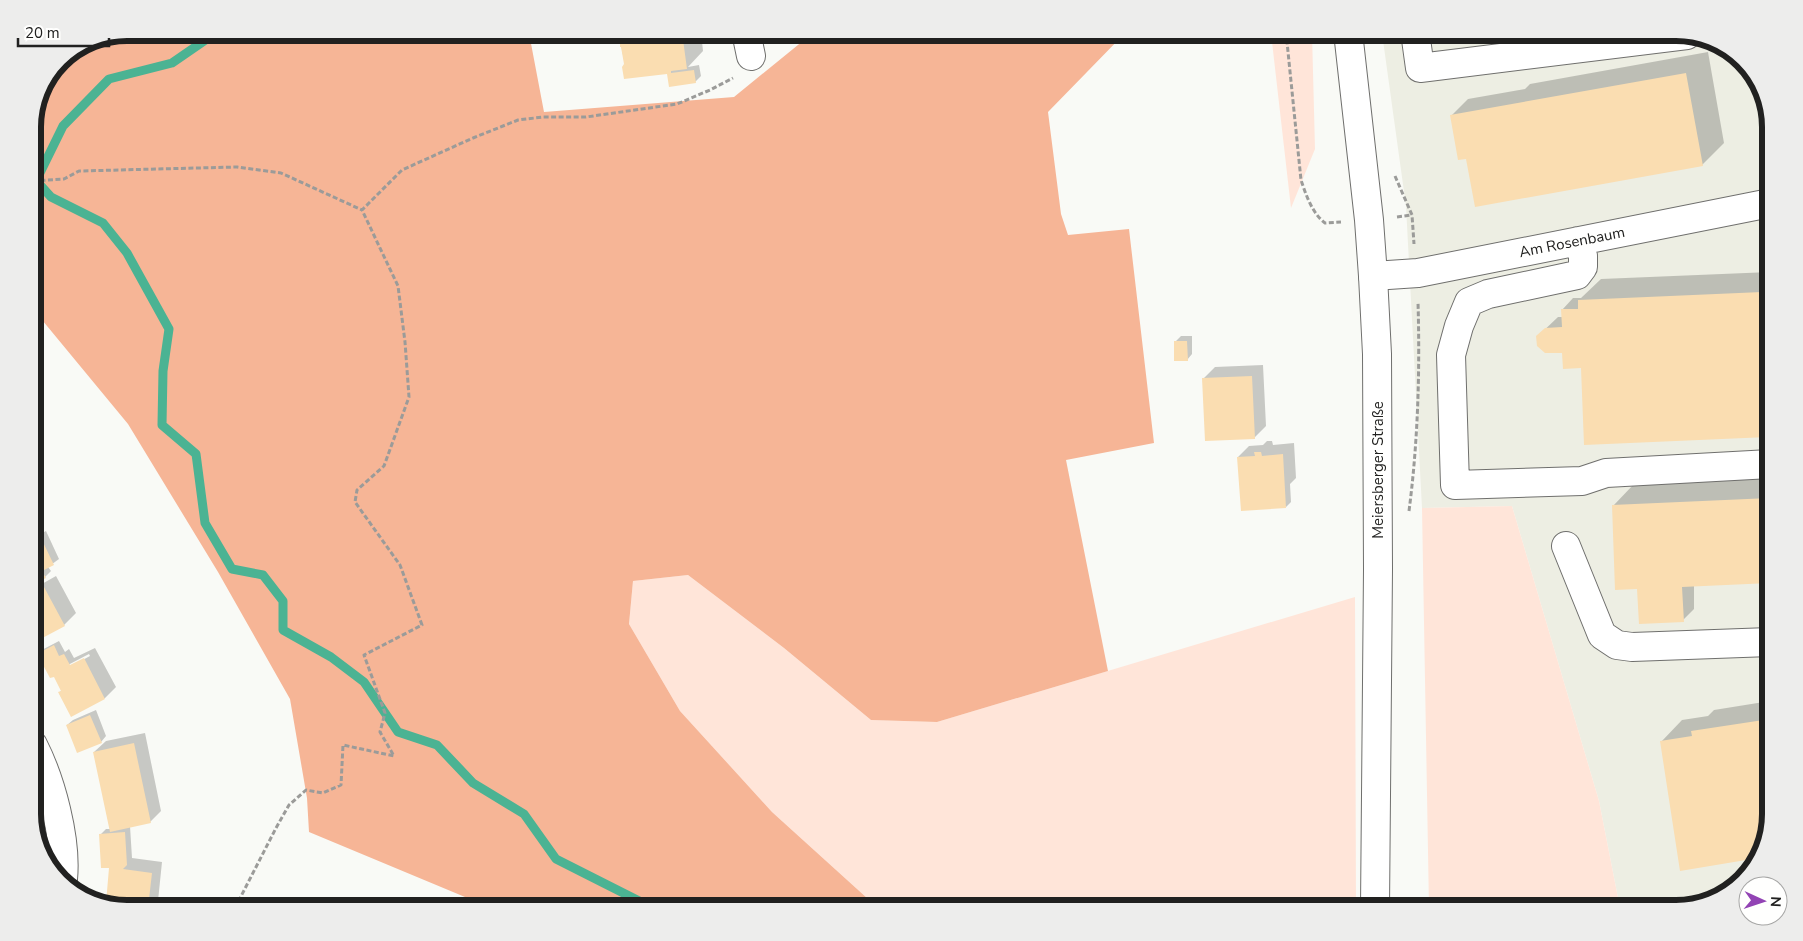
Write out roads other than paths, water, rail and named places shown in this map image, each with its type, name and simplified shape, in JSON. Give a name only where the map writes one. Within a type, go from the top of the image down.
[{"type":"main road","name":"Meiersberger Straße","points":[[1349,41],[1369,220],[1377,354],[1375,900]]},
{"type":"main road","points":[[1416,41],[1420,68],[1638,41]]},
{"type":"main road","name":"Am Rosenbaum","points":[[1373,276],[1418,273],[1762,205]]},
{"type":"main road","points":[[1578,241],[1583,256],[1583,267],[1577,275],[1488,294],[1469,302],[1459,326],[1451,355],[1455,485],[1582,481],[1606,473],[1762,464]]},
{"type":"main road","points":[[1566,546],[1602,635],[1617,645],[1632,647],[1762,642]]},
{"type":"main road","points":[[41,766],[56,807],[64,862],[63,871]]},
{"type":"waterway","points":[[41,171],[63,126],[109,79],[172,63],[204,41]]},
{"type":"waterway","points":[[41,186],[51,197],[103,223],[127,253],[169,329],[163,371],[162,425],[196,454],[205,523],[232,569],[263,575],[283,601],[283,630],[331,657],[364,682],[398,732],[437,745],[473,783],[524,814],[556,859],[637,900]]}]
